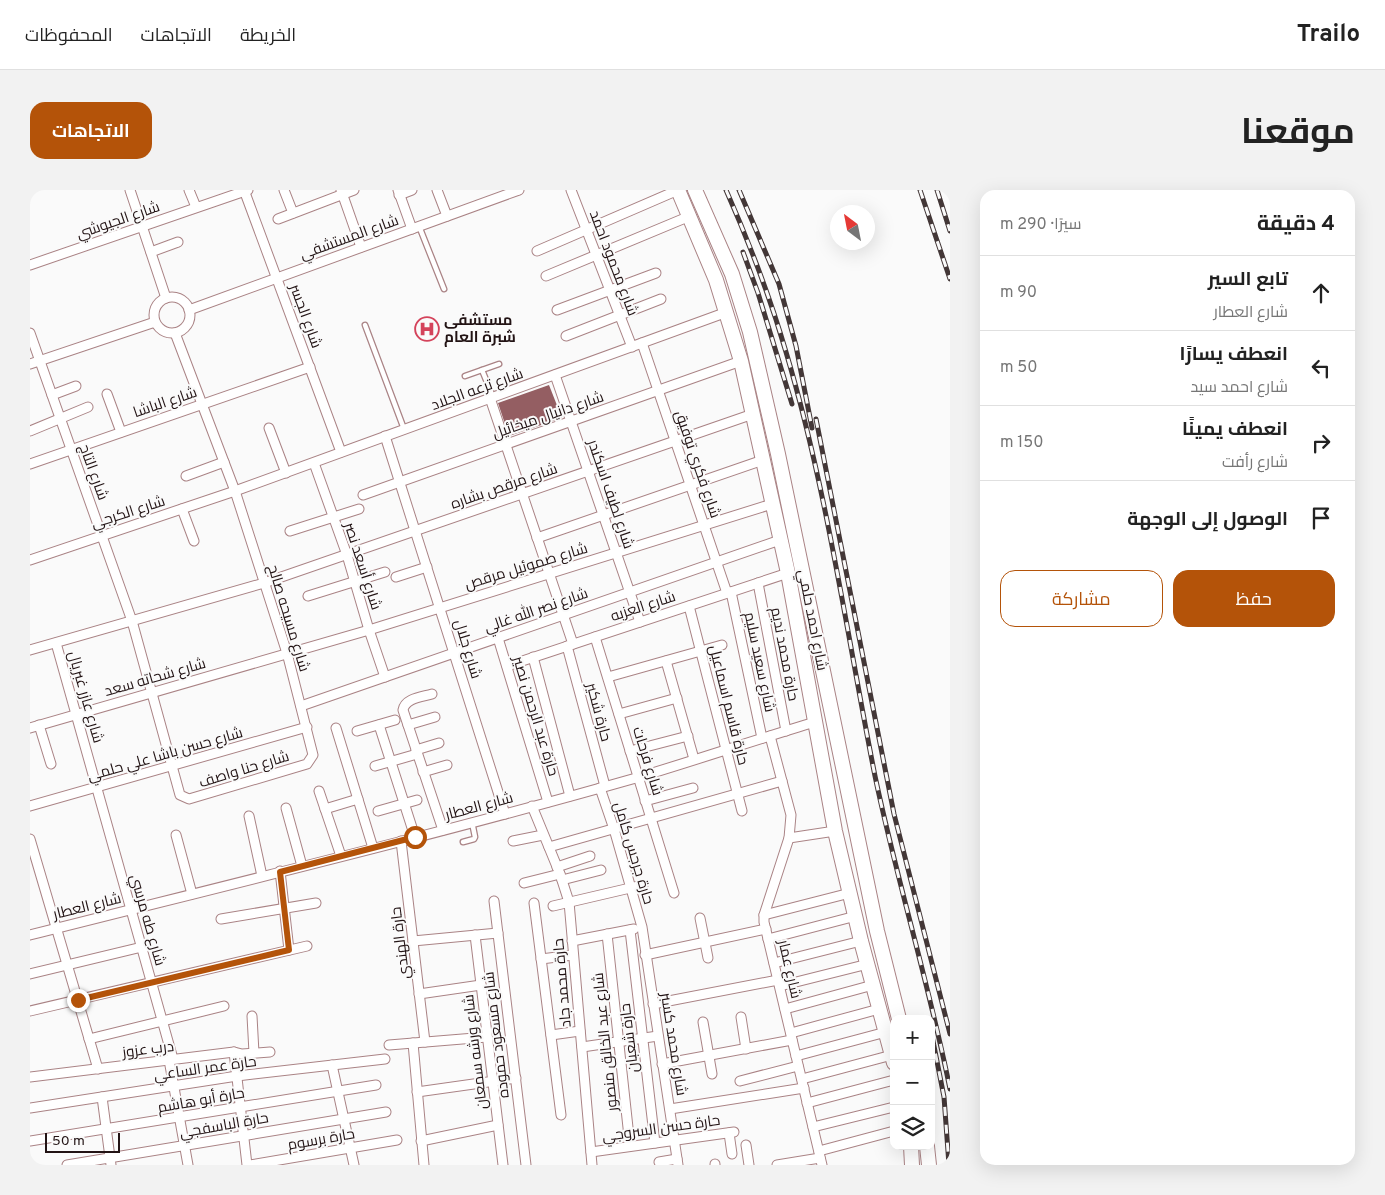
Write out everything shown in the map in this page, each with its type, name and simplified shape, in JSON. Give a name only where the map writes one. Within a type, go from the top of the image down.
[{"type":"main road","name":"شارع احمد حلمي","points":[[678,190],[704,248],[727,312],[741,361],[788,573],[836,831],[861,938],[890,1047]]},
{"type":"main road","name":"شارع احمد حلمي","points":[[695,190],[732,274],[750,332],[778,454],[877,931],[898,1015]]},
{"type":"main road","points":[[861,938],[877,931]]},
{"type":"main road","points":[[911,1150],[912,1164]]},
{"type":"main road","points":[[927,1150],[928,1165]]},
{"type":"street","points":[[130,190],[166,298]]},
{"type":"street","points":[[189,190],[196,207]]},
{"type":"street","name":"شارع الجيوشي","points":[[30,265],[246,190]]},
{"type":"street","name":"شارع الجسر","points":[[246,190],[342,452]]},
{"type":"street","points":[[284,190],[292,213]]},
{"type":"street","points":[[278,219],[341,192],[354,190]]},
{"type":"street","points":[[412,190],[399,192],[415,228]]},
{"type":"street","points":[[437,190],[447,216]]},
{"type":"street","name":"شارع محمود احمد","points":[[571,190],[632,347]]},
{"type":"street","points":[[537,251],[678,190]]},
{"type":"street","name":"شارع المستشفي","points":[[189,310],[515,191]]},
{"type":"street","points":[[341,192],[361,247]]},
{"type":"street","points":[[546,276],[690,216]]},
{"type":"street","points":[[151,252],[178,242]]},
{"type":"street","points":[[557,310],[656,273]]},
{"type":"street","points":[[172,297],[182,301],[189,310],[187,324],[175,333],[161,330],[155,322],[154,312],[158,304],[166,298],[172,297]]},
{"type":"street","points":[[566,336],[661,299]]},
{"type":"street","name":"شارع ترعه الجلاد","points":[[235,491],[727,312]]},
{"type":"street","points":[[30,364],[155,322]]},
{"type":"street","name":"شارع التاج","points":[[30,333],[132,621],[180,795]]},
{"type":"street","name":"شارع مسيحه صالح","points":[[175,333],[235,491],[287,653],[313,755]]},
{"type":"street","name":"شارع فكري توفيق","points":[[642,343],[675,442],[729,592]]},
{"type":"street","name":"شارع دانيال ميخائيل","points":[[363,495],[741,361]]},
{"type":"street","name":"شارع الباشا","points":[[30,464],[310,366]]},
{"type":"street","name":"شارع لطيف اسكندر","points":[[555,376],[640,622]]},
{"type":"street","points":[[52,395],[76,386]]},
{"type":"street","points":[[107,394],[121,432]]},
{"type":"street","name":"حارة شكير","points":[[491,398],[505,445],[563,615],[602,787]]},
{"type":"street","points":[[30,431],[88,407]]},
{"type":"street","name":"شارع مرقص بشاره","points":[[264,583],[753,414]]},
{"type":"street","points":[[269,428],[286,472]]},
{"type":"street","name":"شارع جلال","points":[[385,436],[441,607],[505,814]]},
{"type":"street","points":[[537,538],[763,460]]},
{"type":"street","points":[[186,476],[224,462]]},
{"type":"street","name":"شارع أسعد نصر","points":[[314,462],[347,555],[368,630],[385,677]]},
{"type":"street","name":"شارع الكرجي","points":[[30,560],[235,491]]},
{"type":"street","name":"شارع صموئيل مرقص","points":[[287,653],[368,630],[772,504]]},
{"type":"street","points":[[182,509],[194,541]]},
{"type":"street","points":[[290,531],[359,509]]},
{"type":"street","name":"شارع نصر الله غالي","points":[[301,706],[780,540]]},
{"type":"street","points":[[396,577],[427,567]]},
{"type":"street","points":[[308,596],[385,572]]},
{"type":"street","name":"شارع العزبه","points":[[507,666],[788,573]]},
{"type":"street","points":[[30,650],[264,583]]},
{"type":"street","name":"حارة محمد نديم","points":[[758,583],[786,731]]},
{"type":"street","name":"شارع سعيد سليم","points":[[729,592],[766,737],[782,781]]},
{"type":"street","name":"حارة قاسم اسماعيل","points":[[689,606],[742,811]]},
{"type":"street","name":"شارع فرحات","points":[[595,637],[674,893]]},
{"type":"street","name":"حارة عبد الرحمن نصير","points":[[498,638],[548,802]]},
{"type":"street","name":"شارع عازر غبريال","points":[[56,643],[97,787]]},
{"type":"street","points":[[608,677],[722,645]]},
{"type":"street","name":"شارع شحاته سعد","points":[[34,726],[287,653]]},
{"type":"street","points":[[532,657],[570,796]]},
{"type":"street","points":[[666,661],[694,759]]},
{"type":"street","points":[[432,694],[408,701],[404,704],[403,710],[442,830]]},
{"type":"street","points":[[619,714],[677,698]]},
{"type":"street","points":[[408,725],[435,716]]},
{"type":"street","points":[[357,731],[395,720]]},
{"type":"street","name":"شارع العطار","points":[[30,935],[505,814],[638,777],[815,722]]},
{"type":"street","points":[[379,725],[415,837]]},
{"type":"street","points":[[34,726],[51,764]]},
{"type":"street","name":"شارع حسن باشا علي حلمي","points":[[30,806],[307,728]]},
{"type":"street","points":[[336,728],[373,848]]},
{"type":"street","points":[[630,750],[688,736]]},
{"type":"street","points":[[375,766],[391,762],[439,742]]},
{"type":"street","name":"شارع حنا واصف","points":[[180,795],[194,799],[306,764],[313,755]]},
{"type":"street","points":[[423,772],[447,764]]},
{"type":"street","points":[[549,847],[782,781]]},
{"type":"street","name":"شارع عمار","points":[[782,781],[790,815],[789,838],[764,915],[820,1158]]},
{"type":"street","name":"شارع طه مرسي","points":[[97,787],[163,1021],[188,1165]]},
{"type":"street","name":"حارة جرجس كامل","points":[[602,787],[642,927]]},
{"type":"street","points":[[646,801],[693,788]]},
{"type":"street","points":[[319,791],[341,856]]},
{"type":"street","points":[[325,810],[358,799]]},
{"type":"street","points":[[378,811],[417,800]]},
{"type":"street","name":"حارة محمد جاد","points":[[532,806],[560,874],[569,902],[592,1165]]},
{"type":"street","points":[[286,808],[302,866]]},
{"type":"street","points":[[249,816],[262,876]]},
{"type":"street","points":[[789,838],[836,831]]},
{"type":"street","points":[[176,835],[192,894]]},
{"type":"street","points":[[513,841],[544,835]]},
{"type":"street","points":[[30,839],[98,1069]]},
{"type":"street","name":"حارة الهندي","points":[[401,841],[425,1042]]},
{"type":"street","points":[[560,874],[590,856]]},
{"type":"street","points":[[524,883],[560,874],[601,870]]},
{"type":"street","points":[[280,872],[289,950]]},
{"type":"street","points":[[553,906],[643,885]]},
{"type":"street","points":[[764,915],[850,893]]},
{"type":"street","name":"شارع مسعود حموده","points":[[494,901],[526,1165]]},
{"type":"street","points":[[221,918],[316,903]]},
{"type":"street","points":[[534,903],[561,1115]]},
{"type":"street","points":[[645,955],[705,942],[767,934],[856,916]]},
{"type":"street","points":[[700,918],[708,958]]},
{"type":"street","points":[[572,941],[642,927]]},
{"type":"street","name":"شارع محمد كسبر","points":[[642,927],[678,1162]]},
{"type":"street","name":"حارة شعبان","points":[[630,930],[655,1143]]},
{"type":"street","points":[[413,941],[498,932]]},
{"type":"street","name":"شارع عبد الخالق منصور","points":[[607,934],[630,1146]]},
{"type":"street","name":"شارع ورشه سمعان","points":[[475,935],[503,1165]]},
{"type":"street","points":[[774,963],[861,938]]},
{"type":"street","points":[[30,1011],[307,946]]},
{"type":"street","points":[[30,974],[142,947]]},
{"type":"street","points":[[541,959],[573,955]]},
{"type":"street","points":[[653,1004],[779,983],[868,964]]},
{"type":"street","points":[[419,994],[481,984]]},
{"type":"street","points":[[785,1009],[873,985]]},
{"type":"street","points":[[89,1040],[224,1006]]},
{"type":"street","points":[[662,1064],[746,1049],[879,1009]]},
{"type":"street","points":[[252,1016],[254,1053]]},
{"type":"street","points":[[741,1017],[746,1049]]},
{"type":"street","points":[[702,1022],[712,1074]]},
{"type":"street","points":[[551,1035],[580,1031]]},
{"type":"street","points":[[796,1056],[886,1032]]},
{"type":"street","points":[[582,1047],[658,1036]]},
{"type":"street","points":[[389,1046],[488,1037]]},
{"type":"street","points":[[413,1044],[424,1165]]},
{"type":"street","points":[[234,1052],[249,1165]]},
{"type":"street","name":"درب عزوز","points":[[30,1077],[234,1052],[242,1054],[270,1052]]},
{"type":"street","name":"حارة عمر الساعي","points":[[30,1108],[237,1076],[385,1059]]},
{"type":"street","points":[[802,1079],[890,1060]]},
{"type":"street","points":[[332,1065],[354,1165]]},
{"type":"street","points":[[740,1081],[798,1066]]},
{"type":"street","points":[[417,1092],[516,1078]]},
{"type":"street","points":[[807,1103],[890,1081]]},
{"type":"street","name":"حارة أبو هاشم","points":[[30,1141],[376,1085]]},
{"type":"street","points":[[670,1109],[804,1088]]},
{"type":"street","points":[[102,1097],[110,1162]]},
{"type":"street","points":[[813,1127],[890,1108]]},
{"type":"street","name":"حارة الباسفجي","points":[[67,1165],[110,1162],[184,1146],[386,1112]]},
{"type":"street","points":[[421,1141],[498,1126]]},
{"type":"street","name":"حارة حسن السروجي","points":[[591,1152],[731,1132],[732,1154]]},
{"type":"street","points":[[778,1165],[820,1158],[890,1132]]},
{"type":"street","name":"حارة برسوم","points":[[249,1165],[397,1140]]},
{"type":"street","points":[[746,1145],[749,1165]]},
{"type":"street","points":[[659,1162],[678,1162]]},
{"type":"lane","points":[[415,228],[444,289]]},
{"type":"lane","points":[[365,325],[404,430]]},
{"type":"lane","points":[[465,376],[499,364]]},
{"type":"lane","points":[[482,370],[491,398]]},
{"type":"lane","points":[[463,842],[474,839],[472,822]]},
{"type":"building","points":[[549,385],[562,418],[509,436],[498,403]]},
{"type":"railway","points":[[726,190],[766,290],[780,331],[800,404],[825,510],[875,776],[933,1011],[950,1089]]},
{"type":"railway","points":[[739,190],[779,284],[796,346],[812,428]]},
{"type":"railway","points":[[920,190],[950,279]]},
{"type":"railway","points":[[937,190],[950,231]]},
{"type":"railway","points":[[743,252],[758,293],[792,404]]},
{"type":"railway","points":[[816,419],[894,814],[950,1034]]},
{"type":"railway","points":[[935,1051],[944,1097],[949,1165]]},
{"type":"place","name":"مستشفى شبرة العام","points":[[427,329]]},
{"type":"route","points":[[78,1000],[289,950],[280,872],[415,837]]}]
